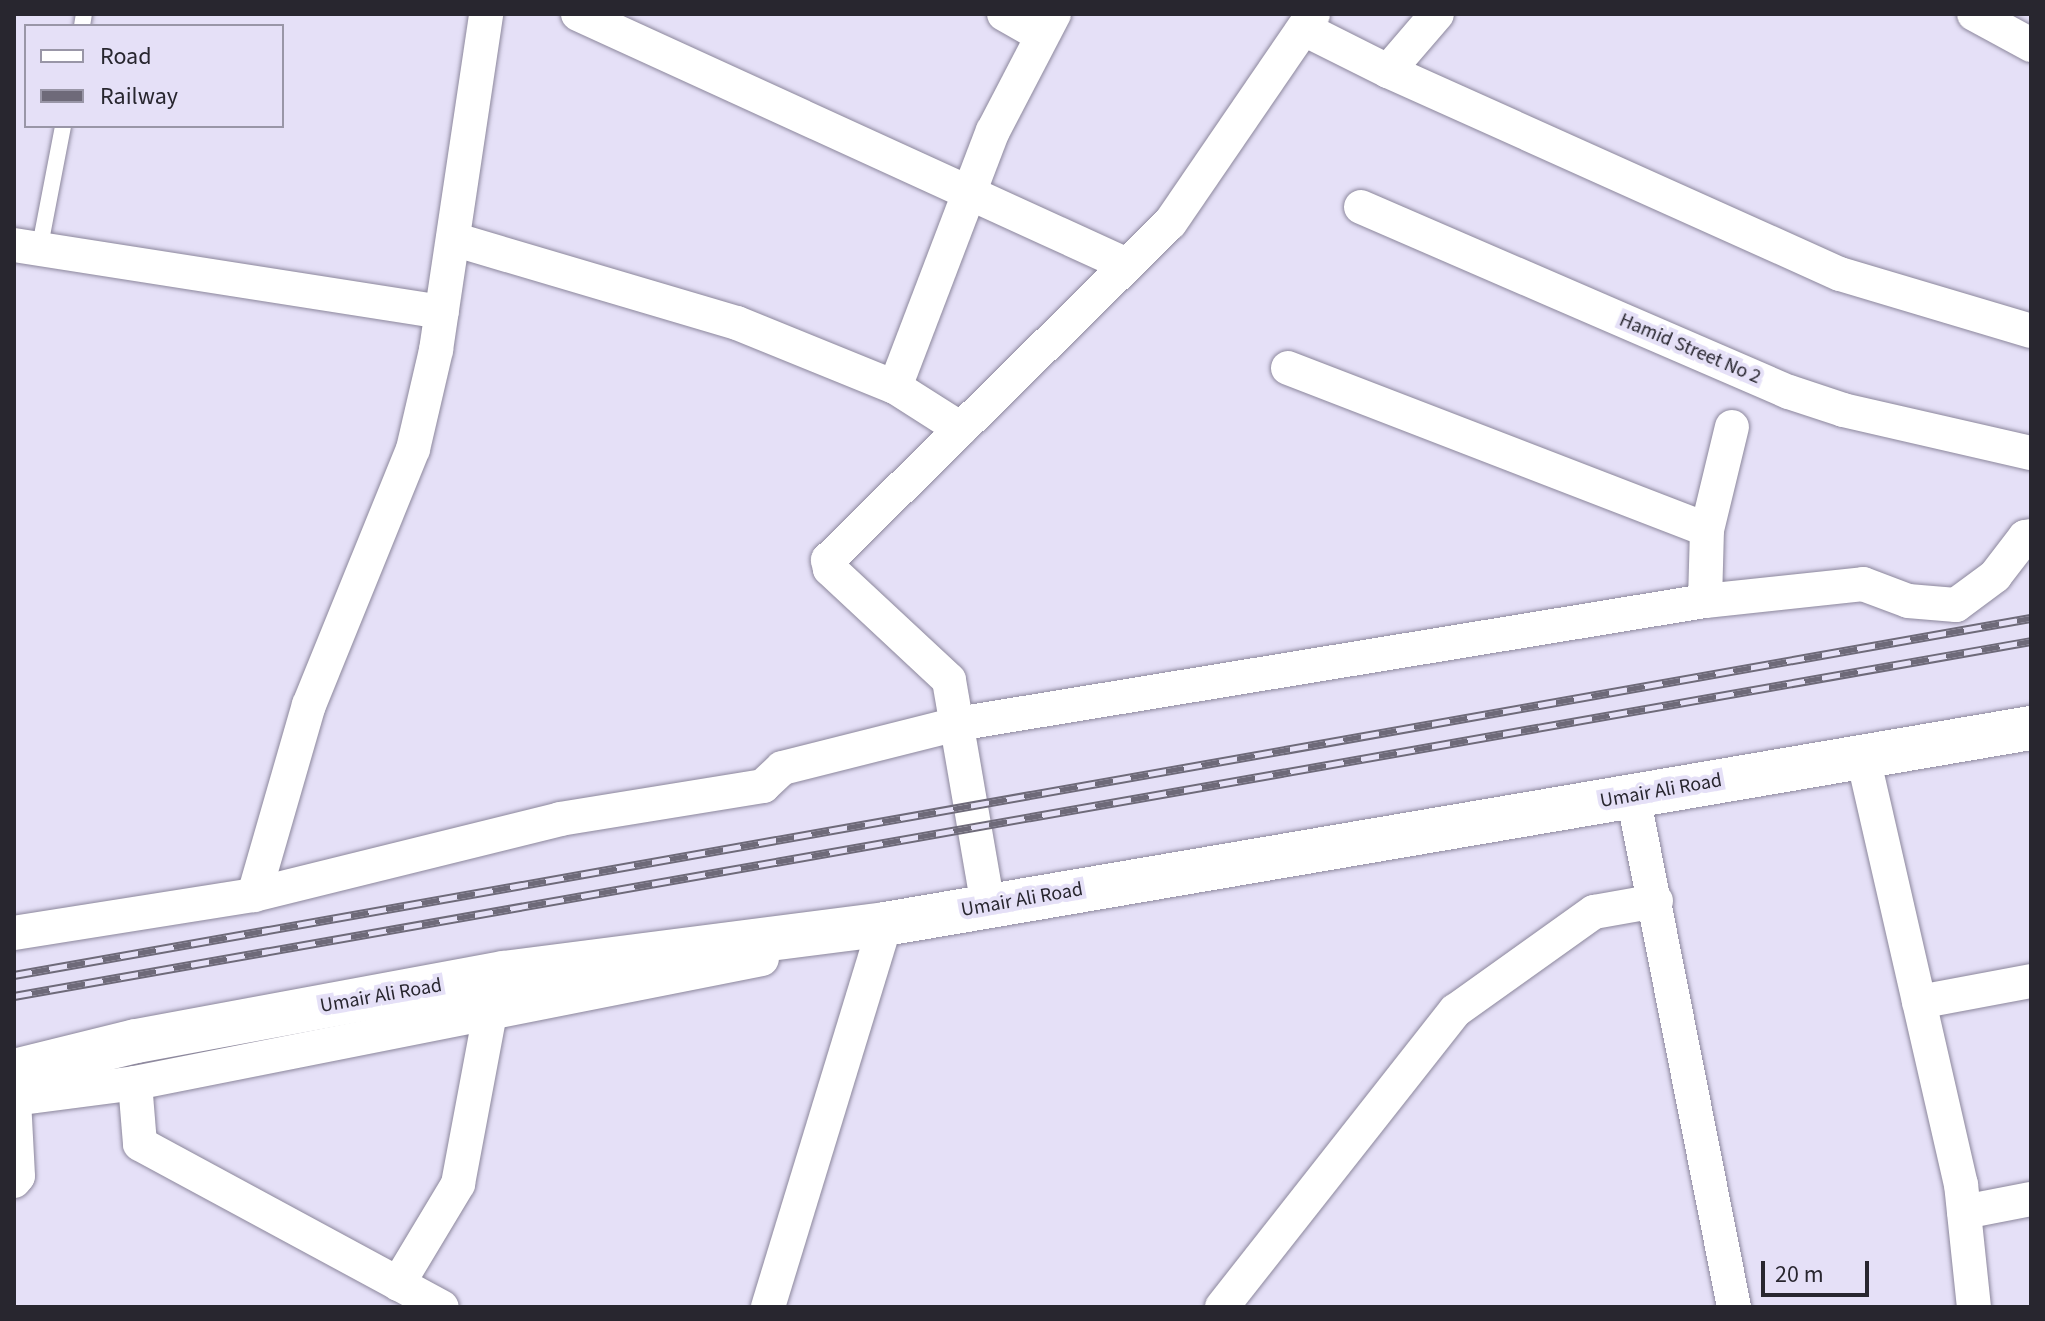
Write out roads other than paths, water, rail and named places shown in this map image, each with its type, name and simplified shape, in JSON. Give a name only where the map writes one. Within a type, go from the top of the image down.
[{"type":"street","points":[[254,895],[309,705],[413,449],[442,312],[486,14]]},
{"type":"street","points":[[578,14],[968,195],[1127,265]]},
{"type":"street","points":[[895,387],[993,131],[1048,25],[1004,14]]},
{"type":"street","points":[[1388,71],[1437,14]]},
{"type":"street","points":[[1974,14],[2031,45]]},
{"type":"street","points":[[988,906],[949,680],[830,569],[828,560],[1170,223],[1309,22],[1388,71],[1840,274],[2031,331]]},
{"type":"street","name":"Hamid Street No 2","points":[[1361,207],[1789,392],[1843,410],[2031,453]]},
{"type":"street","points":[[453,239],[737,323],[895,387],[961,429]]},
{"type":"street","points":[[26,248],[442,312]]},
{"type":"street","points":[[1288,368],[1707,530]]},
{"type":"street","points":[[1705,601],[1707,530],[1732,427]]},
{"type":"street","points":[[14,933],[254,895],[560,819],[763,786],[782,768],[957,724],[1705,601],[1863,584],[1908,601],[1956,605],[1995,576],[2029,532]]},
{"type":"street","name":"Umair Ali Road","points":[[14,1071],[136,1041],[504,973],[885,924],[2031,728]]},
{"type":"street","points":[[1863,757],[1961,1184],[1974,1307]]},
{"type":"street","points":[[1633,796],[1734,1307]]},
{"type":"street","points":[[1222,1307],[1455,1011],[1594,912],[1656,901]]},
{"type":"street","points":[[14,1181],[18,1176],[14,1098],[135,1083],[490,1013],[784,954],[885,924]]},
{"type":"street","points":[[768,1307],[885,924]]},
{"type":"street","points":[[1919,1002],[2031,981]]},
{"type":"street","points":[[398,1284],[458,1184],[490,1013]]},
{"type":"street","points":[[135,1083],[140,1144],[442,1307]]},
{"type":"street","points":[[1964,1212],[2031,1199]]},
{"type":"lane","points":[[26,248],[62,128]]},
{"type":"railway","points":[[14,975],[2031,618]]},
{"type":"railway","points":[[14,996],[2031,641]]}]
